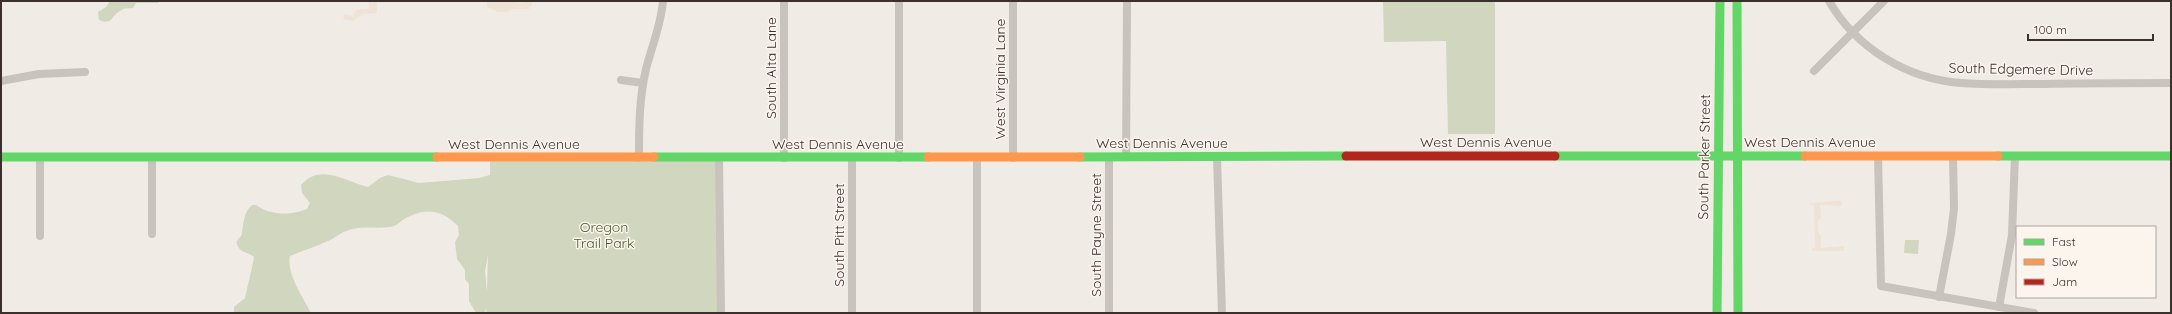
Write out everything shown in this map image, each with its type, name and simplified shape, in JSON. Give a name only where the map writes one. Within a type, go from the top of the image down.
[{"type":"main road","name":"South Parker Street","points":[[1717,313],[1720,1]]},
{"type":"main road","points":[[1737,1],[1738,313]]},
{"type":"main road","name":"West Dennis Avenue","points":[[1,157],[1013,158],[1719,155],[2171,156]]},
{"type":"main road","points":[[1709,313],[1717,295]]},
{"type":"street","points":[[639,158],[640,104],[643,83],[657,36],[664,1]]},
{"type":"street","name":"South Alta Lane","points":[[784,1],[784,158]]},
{"type":"street","points":[[899,1],[899,158]]},
{"type":"street","name":"West Virginia Lane","points":[[1013,1],[1013,158]]},
{"type":"street","points":[[1126,157],[1127,1]]},
{"type":"street","name":"South Edgemere Drive","points":[[1829,1],[1852,33],[1880,55],[1900,67],[1938,80],[1961,83],[2171,83]]},
{"type":"street","points":[[1814,71],[1884,1]]},
{"type":"street","points":[[1,81],[39,74],[85,72]]},
{"type":"street","points":[[621,80],[643,83]]},
{"type":"street","points":[[1878,156],[1881,286],[2034,313]]},
{"type":"street","points":[[1939,297],[1951,234],[1954,208],[1953,156]]},
{"type":"street","points":[[1999,307],[2012,235],[2015,156]]},
{"type":"street","points":[[152,157],[152,234]]},
{"type":"street","name":"South Payne Street","points":[[1110,157],[1110,313]]},
{"type":"street","points":[[1217,157],[1222,313]]},
{"type":"street","points":[[40,158],[40,236]]},
{"type":"street","points":[[719,158],[721,313]]},
{"type":"street","name":"South Pitt Street","points":[[852,158],[852,313]]},
{"type":"street","points":[[977,158],[977,313]]},
{"type":"green space","points":[[110,1],[160,1],[158,3],[136,3],[133,8],[122,10],[111,20],[103,22],[99,20],[98,12],[106,7]]},
{"type":"green space","points":[[1383,1],[1495,1],[1495,134],[1448,134],[1446,41],[1384,42]]},
{"type":"green space","name":"Oregon Trail Park","points":[[490,157],[719,158],[721,313],[487,313],[486,308],[485,313],[476,313],[469,301],[469,284],[465,279],[465,270],[457,259],[455,242],[459,235],[458,226],[447,217],[429,211],[408,217],[393,226],[385,228],[358,228],[349,230],[323,243],[290,256],[290,270],[311,313],[234,313],[234,307],[245,298],[254,257],[242,251],[238,247],[237,243],[237,240],[242,234],[243,222],[249,208],[252,205],[256,205],[274,213],[294,213],[307,209],[310,203],[302,193],[301,185],[308,178],[317,175],[325,174],[343,178],[368,187],[380,178],[388,175],[419,183],[479,178],[490,175]],"holes":[[[488,254],[487,293],[485,271]]]},
{"type":"green space","points":[[1905,240],[1919,240],[1918,254],[1904,253]]},
{"type":"shaded area","points":[[487,1],[516,1],[519,3],[532,1],[532,4],[529,9],[512,9],[507,12],[498,12],[487,7]]},
{"type":"shaded area","points":[[369,2],[377,2],[377,13],[362,14],[353,21],[343,19],[345,14],[353,17],[356,10],[369,9]]},
{"type":"shaded area","points":[[1842,201],[1842,206],[1820,205],[1821,217],[1818,221],[1818,232],[1821,236],[1821,248],[1844,246],[1844,251],[1812,251],[1812,248],[1815,247],[1814,205],[1810,205],[1810,203]]},
{"type":"traffic: fast","points":[[1717,313],[1720,1]]},
{"type":"traffic: fast","points":[[1737,1],[1738,313]]},
{"type":"traffic: fast","points":[[1080,157],[1346,156]]},
{"type":"traffic: fast","points":[[1555,156],[1805,156]]},
{"type":"traffic: fast","points":[[1998,156],[2171,156]]},
{"type":"traffic: fast","points":[[1,157],[437,157]]},
{"type":"traffic: fast","points":[[654,157],[928,157]]},
{"type":"traffic: slow","points":[[1805,156],[1998,156]]},
{"type":"traffic: slow","points":[[437,157],[654,157]]},
{"type":"traffic: slow","points":[[928,157],[1080,157]]},
{"type":"traffic: jam","points":[[1346,156],[1555,156]]}]
